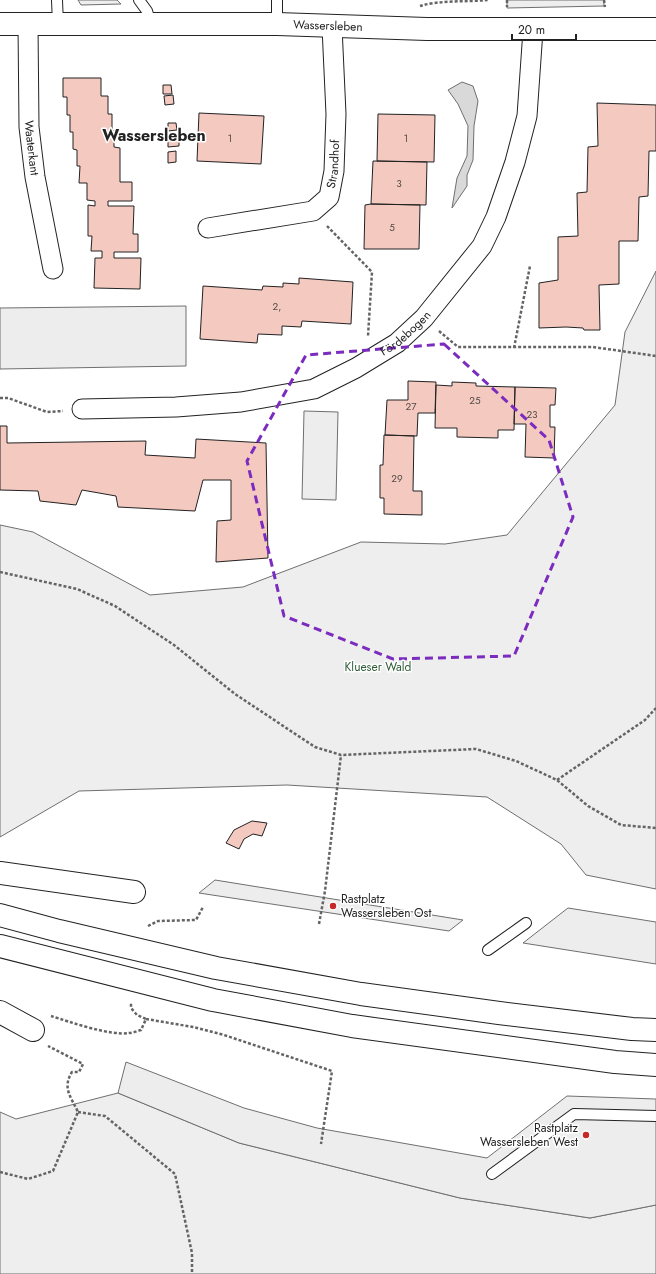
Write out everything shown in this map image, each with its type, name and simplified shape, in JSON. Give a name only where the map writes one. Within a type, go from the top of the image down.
[{"type":"main road","name":"Wassersleben","points":[[0,24],[277,24],[427,29],[656,29]]},
{"type":"main road","points":[[0,873],[134,892]]},
{"type":"main road","points":[[0,915],[59,931],[216,968],[353,993],[499,1013],[632,1029],[656,1030]]},
{"type":"main road","points":[[0,946],[213,1000],[336,1023],[498,1047],[615,1062],[656,1065]]},
{"type":"main road","points":[[0,1012],[38,1037]]},
{"type":"street","name":"Waaterkant","points":[[28,24],[29,127],[35,177],[53,269]]},
{"type":"street","name":"Strandhof","points":[[313,211],[329,197],[334,171],[336,114],[332,27]]},
{"type":"street","name":"Fördebogen","points":[[82,409],[176,407],[241,402],[314,389],[366,362],[397,343],[424,318],[482,246],[496,217],[515,162],[527,116],[533,30]]},
{"type":"street","points":[[208,228],[313,211]]},
{"type":"lane","points":[[57,0],[58,24]]},
{"type":"lane","points":[[139,0],[147,11],[150,24]]},
{"type":"lane","points":[[277,0],[277,24]]},
{"type":"lane","points":[[488,950],[526,923]]},
{"type":"lane","points":[[492,1174],[574,1114],[656,1116]]},
{"type":"path","points":[[417,9],[427,3],[437,1],[488,0]]},
{"type":"path","points":[[604,0],[605,10]]},
{"type":"path","points":[[313,211],[372,272],[366,362]]},
{"type":"path","points":[[514,348],[530,266]]},
{"type":"path","points":[[424,318],[458,347],[593,347],[656,356]]},
{"type":"path","points":[[0,398],[8,398],[47,412],[82,409]]},
{"type":"path","points":[[0,572],[77,589],[115,606],[174,645],[235,694],[315,747],[341,755],[476,749],[516,760],[557,780],[588,806],[621,825],[656,828]]},
{"type":"path","points":[[557,780],[645,720],[656,708]]},
{"type":"path","points":[[319,924],[325,891],[341,755]]},
{"type":"path","points":[[148,926],[158,921],[196,920],[203,907]]},
{"type":"path","points":[[131,1001],[131,1008],[137,1015],[146,1020],[193,1027],[224,1035],[332,1071],[321,1144]]},
{"type":"path","points":[[0,1172],[28,1179],[53,1171],[78,1112],[67,1090],[67,1080],[72,1072],[79,1072],[83,1064],[38,1037],[42,1013],[80,1025],[118,1033],[129,1033],[141,1030],[146,1020]]},
{"type":"path","points":[[78,1112],[105,1116],[174,1174],[192,1253],[192,1274]]},
{"type":"highlighted area","points":[[444,344],[549,440],[573,517],[514,656],[393,659],[284,616],[247,461],[306,355]]},
{"type":"green space","points":[[78,0],[117,0],[121,4],[81,5]]},
{"type":"green space","points":[[507,0],[604,0],[604,6],[507,8]]},
{"type":"green space","name":"Klueser Wald","points":[[656,271],[656,889],[586,875],[561,844],[487,797],[287,785],[79,791],[0,837],[0,525],[33,532],[150,595],[243,587],[361,542],[445,544],[507,535],[615,405],[625,332]]},
{"type":"green space","points":[[118,1093],[239,1143],[460,1198],[590,1218],[656,1205],[656,1274],[0,1274],[0,1112],[16,1119]]},
{"type":"shaded area","points":[[462,82],[473,86],[478,101],[474,126],[473,160],[467,175],[467,186],[452,208],[457,178],[467,156],[468,126],[458,104],[448,90]]},
{"type":"shaded area","points":[[186,306],[186,366],[0,369],[0,308]]},
{"type":"shaded area","points":[[304,411],[338,412],[336,500],[302,499]]},
{"type":"shaded area","name":"Rastplatz Wassersleben Ost","points":[[215,880],[463,920],[449,931],[199,893]]},
{"type":"shaded area","points":[[568,908],[656,922],[656,964],[523,943]]},
{"type":"shaded area","name":"Rastplatz Wassersleben West","points":[[126,1062],[244,1108],[317,1128],[487,1158],[567,1096],[656,1099],[656,1205],[590,1218],[460,1198],[239,1143],[118,1093]]},
{"type":"building","points":[[63,78],[101,78],[101,96],[108,96],[108,114],[112,114],[114,147],[120,148],[120,182],[132,182],[132,201],[108,201],[108,206],[134,206],[133,234],[138,234],[138,252],[114,252],[114,258],[141,258],[140,289],[94,288],[95,258],[102,258],[102,251],[91,251],[92,236],[88,236],[88,205],[95,206],[95,201],[87,200],[87,183],[79,183],[80,166],[77,166],[77,150],[73,149],[73,132],[70,132],[70,115],[67,115],[67,97],[63,97]]},
{"type":"building","points":[[163,85],[171,85],[172,94],[163,94]]},
{"type":"building","points":[[173,95],[174,104],[165,105],[164,96]]},
{"type":"building","points":[[597,103],[656,105],[656,151],[649,151],[648,196],[639,197],[638,241],[619,241],[619,284],[599,285],[600,330],[584,330],[583,328],[566,327],[539,328],[539,283],[558,280],[558,237],[578,236],[577,193],[587,192],[588,147],[598,146]]},
{"type":"building","points":[[199,113],[264,116],[261,164],[197,161]]},
{"type":"building","points":[[378,114],[435,115],[434,162],[377,161]]},
{"type":"building","points":[[168,123],[176,123],[177,130],[168,131]]},
{"type":"building","points":[[168,138],[179,138],[179,146],[168,147]]},
{"type":"building","points":[[176,151],[176,162],[168,163],[168,152]]},
{"type":"building","points":[[373,161],[427,162],[426,205],[371,204]]},
{"type":"building","points":[[365,205],[420,205],[419,249],[364,249]]},
{"type":"building","points":[[299,278],[353,282],[351,324],[302,321],[301,327],[282,326],[282,335],[258,334],[257,343],[200,339],[203,286],[262,290],[263,286],[283,287],[283,283],[299,284]]},
{"type":"building","points":[[408,381],[436,382],[435,413],[418,413],[417,436],[385,435],[387,400],[408,400]]},
{"type":"building","points":[[452,382],[476,383],[476,386],[515,387],[514,430],[498,430],[498,438],[457,437],[457,428],[435,428],[436,385],[452,386]]},
{"type":"building","points":[[515,387],[556,388],[555,405],[550,405],[550,427],[555,427],[554,458],[525,457],[526,424],[514,424]]},
{"type":"building","points":[[0,426],[7,426],[7,443],[146,441],[145,455],[195,458],[196,439],[266,443],[268,558],[216,562],[217,521],[231,520],[231,480],[203,480],[195,511],[118,507],[116,496],[82,490],[76,505],[40,501],[38,491],[0,490]]},
{"type":"building","points":[[384,435],[414,436],[413,491],[422,491],[422,515],[384,514],[384,498],[380,498],[380,465],[383,465]]},
{"type":"building","points":[[252,821],[267,823],[262,836],[253,834],[244,839],[239,849],[226,843],[234,830]]},
{"type":"place","name":"Rastplatz Wassersleben Ost","points":[[333,906]]},
{"type":"place","name":"Rastplatz Wassersleben West","points":[[586,1135]]},
{"type":"district","name":"Wassersleben","points":[[154,135]]}]
